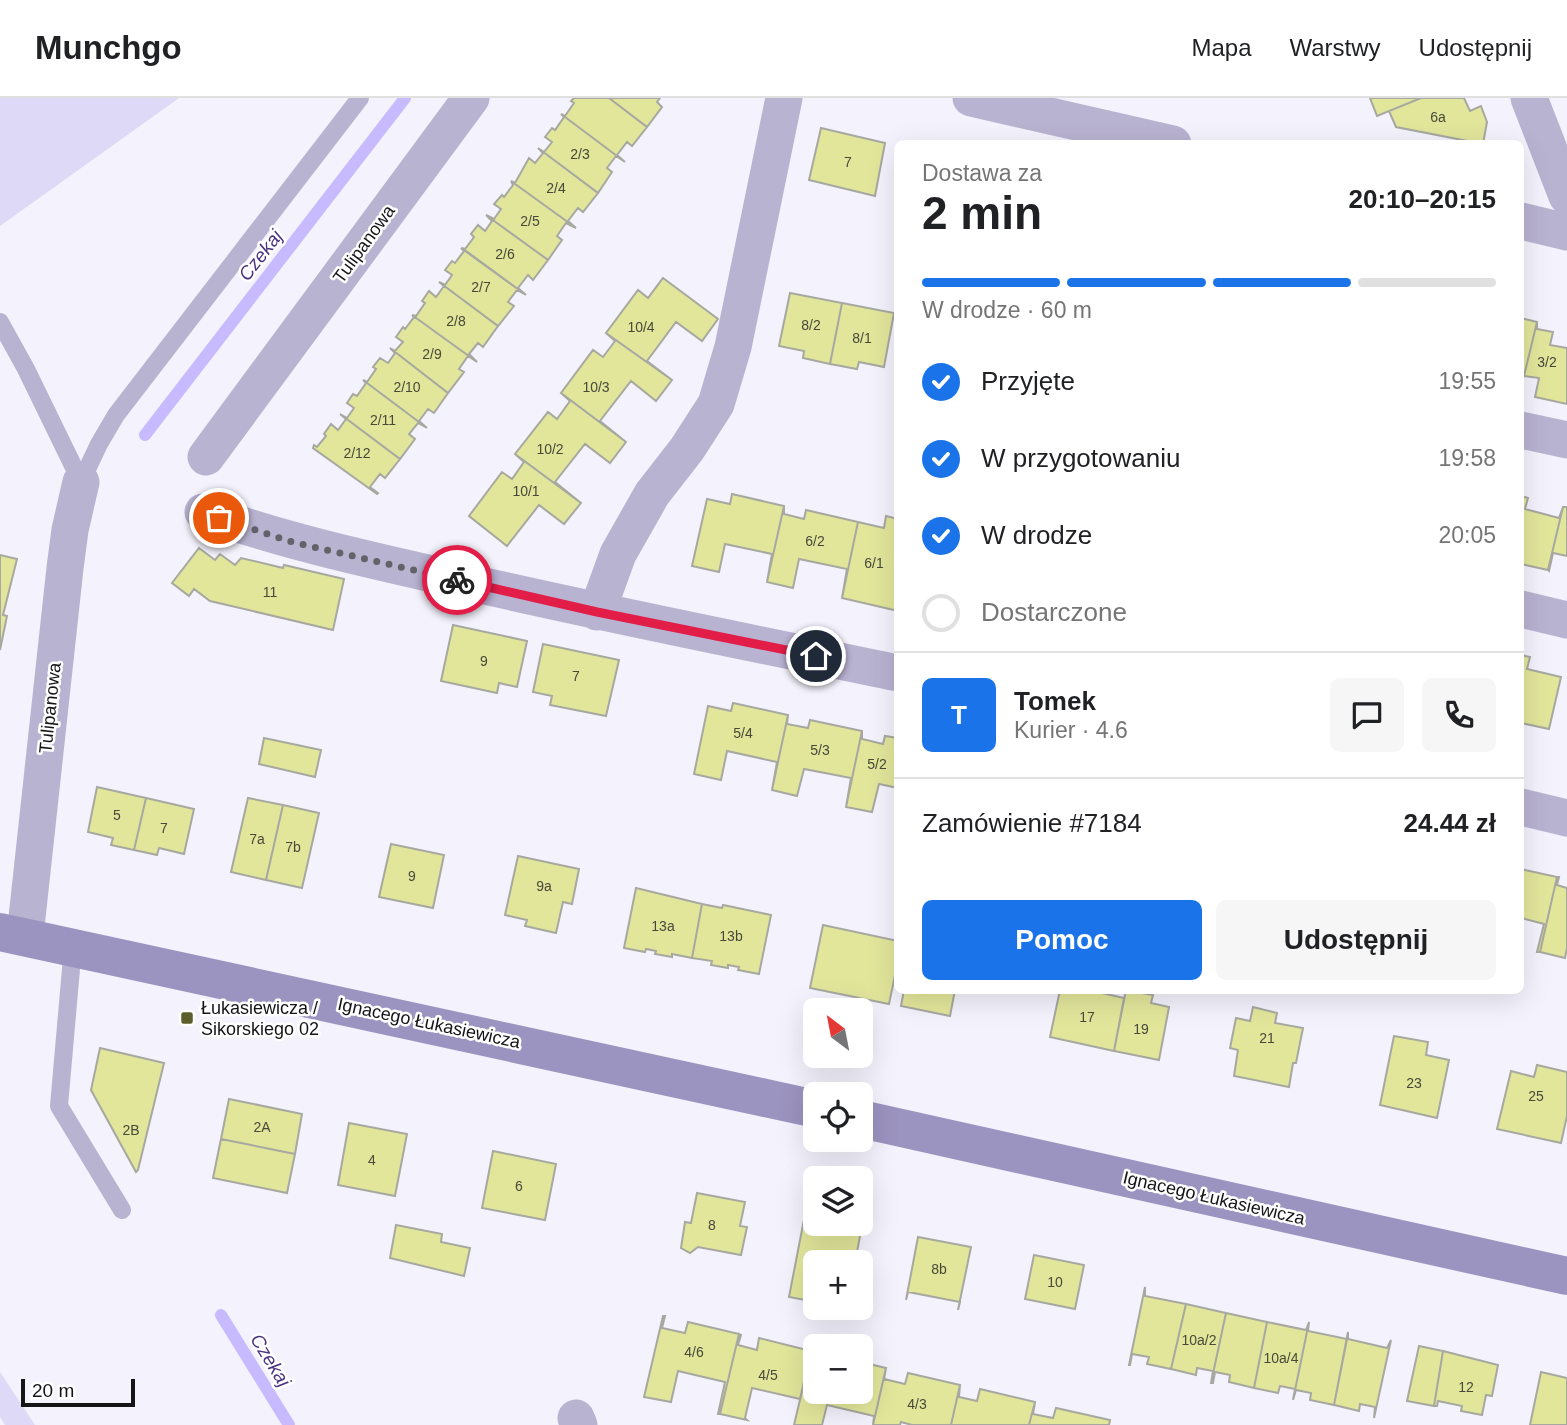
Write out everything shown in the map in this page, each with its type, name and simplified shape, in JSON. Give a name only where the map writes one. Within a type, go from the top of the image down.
[{"type":"street","name":"Tulipanowa","points":[[206,457],[471,98]]},
{"type":"street","points":[[597,612],[618,554],[646,506],[716,404],[733,347],[784,98]]},
{"type":"street","points":[[971,98],[1155,140]]},
{"type":"street","points":[[1529,98],[1567,196]]},
{"type":"street","points":[[1524,222],[1567,232]]},
{"type":"street","points":[[1524,431],[1567,440]]},
{"type":"street","name":"Tulipanowa","points":[[13,934],[70,530],[81,482]]},
{"type":"street","points":[[203,512],[292,542],[597,612],[894,672]]},
{"type":"street","points":[[1524,610],[1567,620]]},
{"type":"street","points":[[1524,808],[1567,818]]},
{"type":"street","name":"Ignacego Łukasiewicza","points":[[13,934],[803,1106]]},
{"type":"street","name":"Ignacego Łukasiewicza","points":[[873,1122],[1567,1276]]},
{"type":"lane","points":[[81,482],[99,444],[117,415],[360,98]]},
{"type":"lane","points":[[0,323],[26,369],[81,482]]},
{"type":"lane","points":[[73,946],[59,1106],[122,1210]]},
{"type":"shaded area","points":[[0,98],[179,98],[0,226]]},
{"type":"shaded area","points":[[0,1372],[35,1425],[5,1425],[0,1417]]},
{"type":"building","points":[[574,98],[609,98],[647,127],[632,146],[627,142],[617,155],[625,162],[561,114],[565,116],[574,103],[571,101]]},
{"type":"building","points":[[609,98],[660,98],[657,102],[662,107],[647,127]]},
{"type":"building","points":[[1370,98],[1421,98],[1377,116]]},
{"type":"building","points":[[1421,98],[1464,98],[1470,111],[1481,106],[1487,122],[1484,140],[1463,140],[1396,127],[1389,111]]},
{"type":"building","points":[[561,114],[625,162],[616,156],[607,168],[612,172],[598,193],[538,148],[544,152],[552,142],[545,137],[552,128],[555,130],[564,117]]},
{"type":"building","points":[[821,128],[885,143],[875,196],[809,180]]},
{"type":"building","points":[[538,148],[598,193],[583,212],[578,208],[568,221],[576,228],[511,181],[515,183],[529,158],[535,163],[543,153]]},
{"type":"building","points":[[511,181],[576,228],[566,223],[557,236],[562,240],[548,260],[486,215],[494,219],[501,209],[494,204],[502,195],[504,197],[513,185]]},
{"type":"building","points":[[486,215],[548,260],[533,280],[528,275],[518,288],[526,295],[462,248],[465,249],[474,237],[471,234],[478,225],[485,231],[492,221]]},
{"type":"building","points":[[461,248],[526,295],[517,290],[508,302],[514,306],[498,326],[439,282],[445,285],[452,275],[445,270],[452,261],[455,263],[464,251]]},
{"type":"building","points":[[663,278],[718,319],[702,341],[676,322],[647,361],[672,380],[606,333],[638,290],[648,298]]},
{"type":"building","points":[[439,282],[498,326],[483,347],[478,343],[469,354],[477,362],[412,315],[416,316],[429,291],[436,297],[444,286]]},
{"type":"building","points":[[790,293],[842,303],[830,364],[803,358],[804,351],[779,346]]},
{"type":"building","points":[[842,303],[894,313],[884,367],[859,362],[857,369],[830,364]]},
{"type":"building","points":[[412,315],[477,362],[468,356],[459,369],[464,372],[448,393],[390,348],[395,351],[403,342],[396,337],[414,317]]},
{"type":"building","points":[[1524,319],[1537,322],[1524,376]]},
{"type":"building","points":[[1537,322],[1537,329],[1553,332],[1550,345],[1567,348],[1567,404],[1535,397],[1539,378],[1524,376]]},
{"type":"building","points":[[606,333],[672,380],[656,401],[631,381],[600,421],[626,442],[561,393],[593,350],[603,357],[615,341]]},
{"type":"building","points":[[390,348],[448,393],[434,413],[428,409],[419,421],[427,428],[363,380],[367,382],[380,358],[388,363],[395,353]]},
{"type":"building","points":[[363,380],[427,428],[418,423],[409,434],[415,439],[400,459],[340,414],[347,418],[354,408],[347,403],[353,394],[357,396],[366,383]]},
{"type":"building","points":[[561,393],[626,442],[610,463],[585,444],[555,482],[581,503],[515,454],[548,412],[557,419],[570,401]]},
{"type":"building","points":[[340,414],[400,459],[385,478],[380,474],[370,487],[377,494],[313,448],[326,436],[324,434],[331,424],[338,430],[346,419]]},
{"type":"building","points":[[515,454],[581,503],[564,524],[539,505],[507,546],[469,516],[502,472],[512,479],[524,462]]},
{"type":"building","points":[[732,494],[784,506],[767,582],[772,554],[725,544],[719,572],[692,566],[707,499],[730,504]]},
{"type":"building","points":[[1524,497],[1528,498],[1525,509],[1559,518],[1563,507],[1548,570],[1524,565]]},
{"type":"building","points":[[784,506],[784,514],[804,519],[806,510],[858,522],[842,598],[847,569],[799,559],[793,588],[767,582]]},
{"type":"building","points":[[1563,507],[1567,507],[1567,556],[1553,553],[1549,571],[1548,570]]},
{"type":"building","points":[[886,516],[894,518],[894,610],[842,598],[858,522],[884,528]]},
{"type":"building","points":[[199,548],[215,560],[220,554],[235,565],[241,558],[344,579],[333,630],[210,601],[194,589],[189,596],[172,583]]},
{"type":"building","points":[[0,555],[17,559],[3,615],[7,616],[0,650]]},
{"type":"building","points":[[453,625],[527,641],[517,687],[499,683],[497,693],[441,681]]},
{"type":"building","points":[[543,644],[619,660],[606,716],[550,705],[552,696],[533,692]]},
{"type":"building","points":[[1524,656],[1530,657],[1527,669],[1561,677],[1549,729],[1524,724]]},
{"type":"building","points":[[733,703],[788,715],[772,790],[777,762],[727,751],[721,780],[694,774],[708,706],[731,711]]},
{"type":"building","points":[[788,715],[787,724],[808,728],[810,720],[862,731],[846,807],[851,778],[804,769],[797,796],[772,790]]},
{"type":"building","points":[[862,731],[862,739],[883,744],[885,736],[894,737],[894,787],[879,784],[872,812],[846,807]]},
{"type":"building","points":[[264,738],[321,750],[315,777],[259,764]]},
{"type":"building","points":[[97,787],[146,798],[134,850],[111,845],[113,838],[88,832]]},
{"type":"building","points":[[146,798],[194,809],[184,854],[159,848],[157,855],[134,850]]},
{"type":"building","points":[[248,798],[283,805],[266,880],[231,872]]},
{"type":"building","points":[[283,805],[319,813],[302,888],[266,880]]},
{"type":"building","points":[[391,844],[444,855],[433,908],[379,897]]},
{"type":"building","points":[[518,856],[579,869],[572,904],[563,902],[556,933],[525,926],[527,920],[505,915]]},
{"type":"building","points":[[1524,870],[1557,877],[1540,952],[1537,952],[1544,924],[1524,919]]},
{"type":"building","points":[[1557,877],[1557,885],[1567,888],[1565,958],[1540,952]]},
{"type":"building","points":[[636,888],[702,904],[692,958],[655,954],[656,951],[646,949],[645,952],[624,948]]},
{"type":"building","points":[[702,904],[722,908],[723,905],[771,915],[759,974],[738,970],[739,967],[711,965],[712,961],[692,958]]},
{"type":"building","points":[[823,925],[894,940],[894,980],[889,1004],[873,1001],[873,998],[859,998],[810,988]]},
{"type":"building","points":[[903,994],[954,994],[950,1016],[901,1006]]},
{"type":"building","points":[[1059,994],[1106,994],[1124,998],[1114,1051],[1050,1037]]},
{"type":"building","points":[[1125,994],[1153,995],[1151,1003],[1169,1007],[1159,1060],[1114,1051]]},
{"type":"building","points":[[1253,1007],[1277,1013],[1275,1023],[1303,1028],[1289,1087],[1234,1076],[1238,1050],[1230,1048],[1236,1018],[1250,1021]]},
{"type":"building","points":[[1394,1036],[1428,1042],[1426,1055],[1449,1060],[1437,1118],[1380,1105]]},
{"type":"building","points":[[100,1048],[164,1063],[136,1172],[91,1090]]},
{"type":"building","points":[[1537,1065],[1567,1072],[1567,1116],[1561,1143],[1497,1129],[1511,1071],[1534,1077]]},
{"type":"building","points":[[229,1099],[302,1114],[295,1154],[221,1139]]},
{"type":"building","points":[[349,1123],[407,1134],[395,1196],[338,1185]]},
{"type":"building","points":[[221,1139],[295,1154],[287,1193],[213,1178]]},
{"type":"building","points":[[493,1151],[556,1164],[545,1220],[482,1208]]},
{"type":"building","points":[[697,1193],[745,1202],[740,1226],[747,1227],[741,1255],[698,1247],[690,1253],[681,1248],[685,1222],[691,1223]]},
{"type":"building","points":[[396,1225],[442,1234],[441,1242],[470,1248],[464,1276],[390,1258]]},
{"type":"building","points":[[803,1225],[803,1236],[860,1236],[857,1250],[803,1250],[803,1300],[789,1297]]},
{"type":"building","points":[[918,1237],[971,1247],[960,1302],[908,1292],[906,1300]]},
{"type":"building","points":[[1034,1255],[1084,1265],[1075,1309],[1025,1299]]},
{"type":"building","points":[[1145,1287],[1145,1296],[1186,1304],[1171,1369],[1147,1364],[1149,1357],[1132,1354],[1129,1365]]},
{"type":"building","points":[[1186,1304],[1226,1313],[1211,1383],[1213,1371],[1197,1368],[1196,1375],[1171,1369]]},
{"type":"building","points":[[1226,1313],[1267,1322],[1254,1388],[1229,1382],[1230,1375],[1215,1372],[1211,1383]]},
{"type":"building","points":[[663,1316],[662,1328],[685,1333],[688,1322],[739,1334],[720,1414],[725,1382],[678,1371],[671,1402],[644,1397]]},
{"type":"building","points":[[1267,1322],[1306,1330],[1309,1322],[1293,1400],[1295,1389],[1280,1386],[1278,1393],[1254,1388]]},
{"type":"building","points":[[1309,1322],[1308,1331],[1347,1339],[1334,1405],[1310,1400],[1311,1393],[1296,1390],[1293,1400]]},
{"type":"building","points":[[1348,1332],[1348,1339],[1387,1348],[1391,1340],[1374,1418],[1375,1407],[1360,1404],[1359,1411],[1334,1405]]},
{"type":"building","points":[[739,1334],[738,1345],[757,1350],[759,1338],[803,1349],[803,1386],[800,1399],[752,1388],[745,1418],[747,1420],[720,1414]]},
{"type":"building","points":[[1419,1346],[1443,1351],[1434,1406],[1407,1401]]},
{"type":"building","points":[[1443,1351],[1498,1365],[1492,1396],[1486,1395],[1482,1415],[1461,1411],[1462,1406],[1438,1401],[1437,1406],[1434,1406]]},
{"type":"building","points":[[873,1365],[886,1368],[873,1425],[874,1416],[827,1405],[822,1425],[794,1425],[803,1387],[803,1404],[873,1404]]},
{"type":"building","points":[[886,1368],[884,1379],[905,1384],[908,1373],[960,1385],[951,1425],[912,1425],[901,1422],[900,1425],[873,1425]]},
{"type":"building","points":[[1541,1372],[1567,1378],[1567,1425],[1530,1425]]},
{"type":"building","points":[[960,1385],[959,1397],[977,1401],[980,1389],[1035,1402],[1029,1425],[951,1425]]},
{"type":"building","points":[[1035,1402],[1033,1414],[1053,1418],[1056,1408],[1110,1420],[1109,1425],[1029,1425]]},
{"type":"waterway","name":"Czekaj","points":[[145,435],[405,98]]},
{"type":"waterway","name":"Czekaj","points":[[221,1315],[289,1425]]},
{"type":"way so far","points":[[219,518],[292,542],[457,580]]},
{"type":"place","name":"Łukasiewicza / Sikorskiego 02","points":[[187,1018]]},
{"type":"route","points":[[457,580],[597,612],[816,656]]}]
